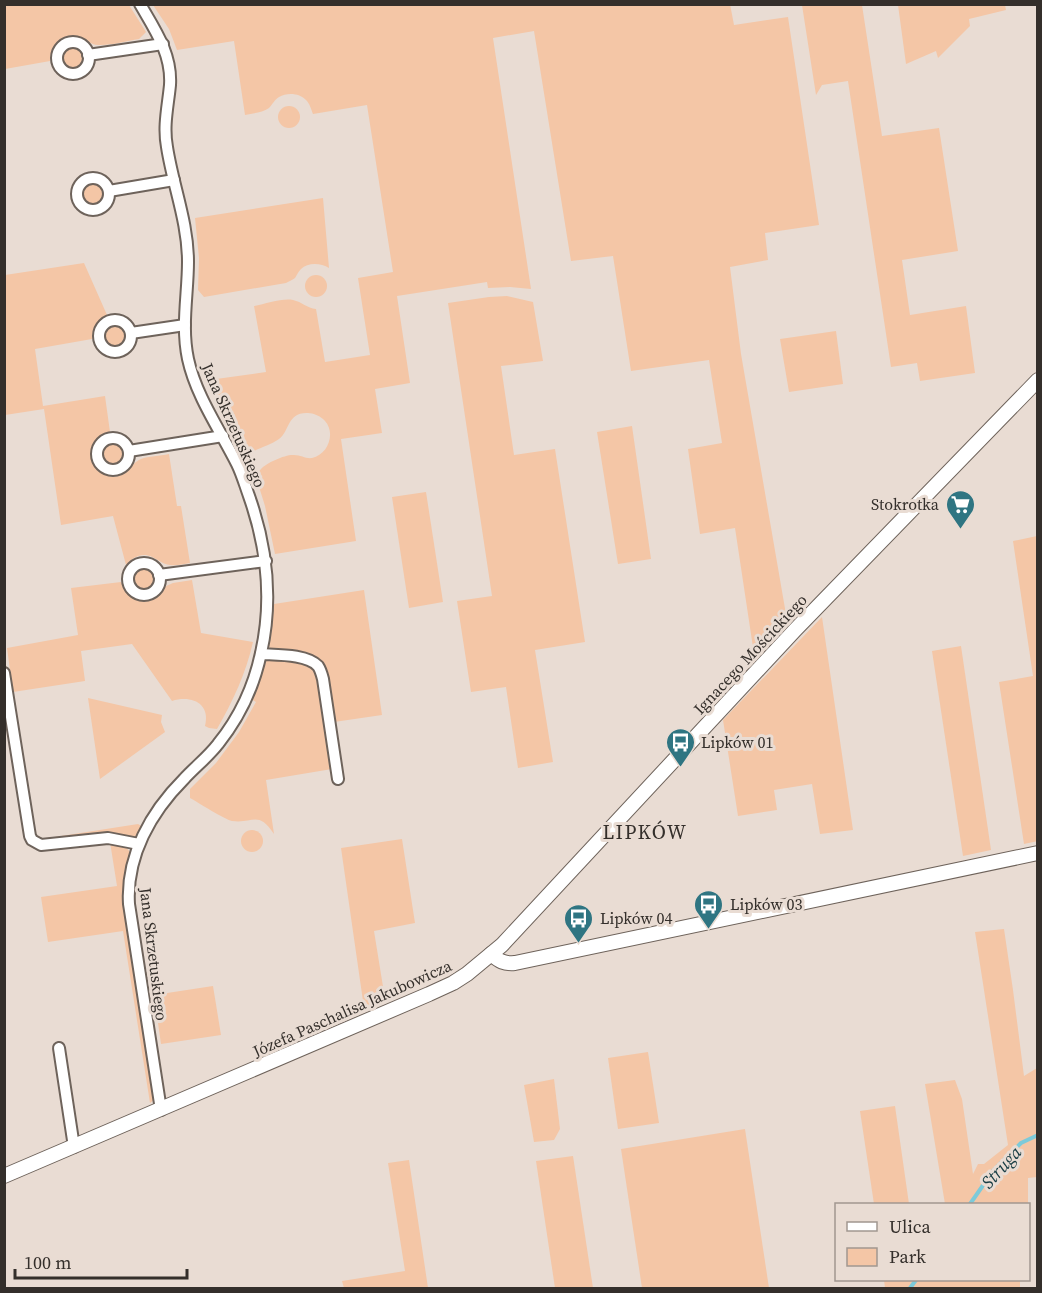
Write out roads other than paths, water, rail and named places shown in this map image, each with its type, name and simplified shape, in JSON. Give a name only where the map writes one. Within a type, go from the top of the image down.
[{"type":"street","name":"Jana Skrzetuskiego","points":[[140,4],[163,44],[169,64],[170,82],[165,133],[183,218],[188,261],[185,325],[188,358],[197,386],[239,468],[257,519],[266,561],[268,590],[266,629],[261,654],[254,678],[234,723],[218,745],[168,796],[153,817],[139,844],[129,883],[129,904],[161,1110]]},
{"type":"street","points":[[88,55],[163,44]]},
{"type":"street","points":[[109,191],[174,180]]},
{"type":"street","points":[[131,333],[185,325]]},
{"type":"street","name":"Ignacego Mościckiego","points":[[491,954],[795,630],[1038,380]]},
{"type":"street","points":[[129,451],[223,436]]},
{"type":"street","points":[[159,575],[266,561]]},
{"type":"street","points":[[261,654],[294,656],[318,666],[323,679],[338,779]]},
{"type":"street","points":[[4,674],[32,840],[41,845],[108,838],[139,844]]},
{"type":"street","points":[[491,954],[502,963],[515,963],[1038,853]]},
{"type":"street","name":"Józefa Paschalisa Jakubowicza","points":[[4,1176],[453,983],[491,954]]},
{"type":"street","points":[[59,1048],[74,1147]]},
{"type":"waterway","name":"Struga","points":[[971,1203],[993,1171],[1021,1143],[1038,1135]]},
{"type":"waterway","name":"Struga","points":[[910,1288],[915,1281]]},
{"type":"place","name":"Stokrotka","points":[[960,530]]},
{"type":"place","name":"Lipków 01","points":[[680,768]]},
{"type":"place","name":"Lipków 03","points":[[709,930]]},
{"type":"place","name":"Lipków 04","points":[[579,944]]},
{"type":"district","name":"LIPKÓW","points":[[645,832]]}]
